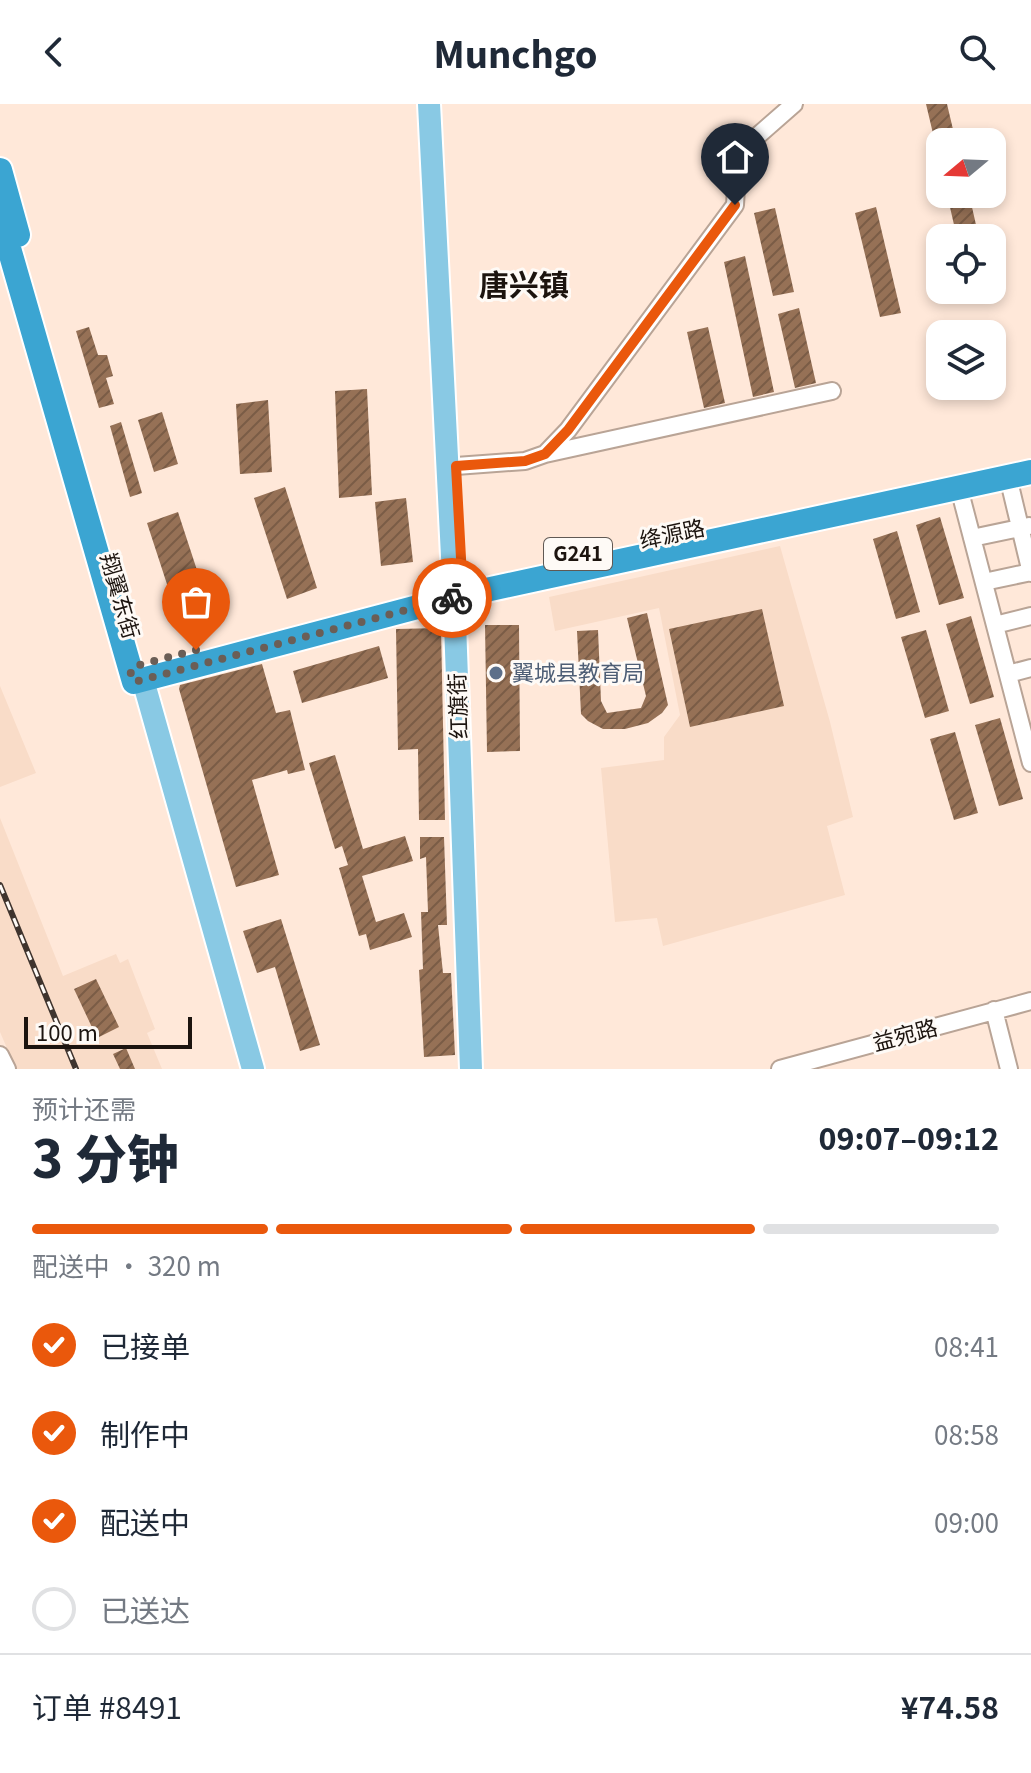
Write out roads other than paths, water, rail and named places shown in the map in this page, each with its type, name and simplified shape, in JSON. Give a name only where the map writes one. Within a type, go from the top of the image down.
[{"type":"highway","name":"翔翼东街","points":[[0,170],[137,674]]},
{"type":"highway","name":"翔翼东街","points":[[0,217],[137,674]]},
{"type":"highway","name":"绛源路","points":[[137,674],[458,588],[1031,457]]},
{"type":"highway","name":"绛源路","points":[[458,588],[1019,475]]},
{"type":"main road","name":"红旗街","points":[[429,104],[458,588],[480,1069]]},
{"type":"main road","name":"红旗街","points":[[438,104],[456,466],[471,1069]]},
{"type":"main road","name":"翔翼东街","points":[[137,674],[240,1069]]},
{"type":"main road","name":"翔翼东街","points":[[137,674],[253,1069]]},
{"type":"street","points":[[545,454],[568,430],[735,205],[738,153],[794,104]]},
{"type":"street","points":[[456,466],[525,461],[832,391]]},
{"type":"street","points":[[984,582],[1031,572],[1019,475]]},
{"type":"street","points":[[959,488],[1008,674],[1025,716],[1031,763]]},
{"type":"street","points":[[972,538],[1026,527]]},
{"type":"street","points":[[995,625],[1031,616]]},
{"type":"street","points":[[1008,674],[1031,668]]},
{"type":"street","name":"益宛路","points":[[780,1069],[830,1062],[1031,1001]]},
{"type":"street","points":[[994,1010],[1009,1069]]},
{"type":"street","points":[[0,1055],[7,1069]]},
{"type":"railway","points":[[0,885],[76,1069]]},
{"type":"place","name":"翼城县教育局","points":[[496,673]]},
{"type":"district","name":"唐兴镇","points":[[524,286]]}]
